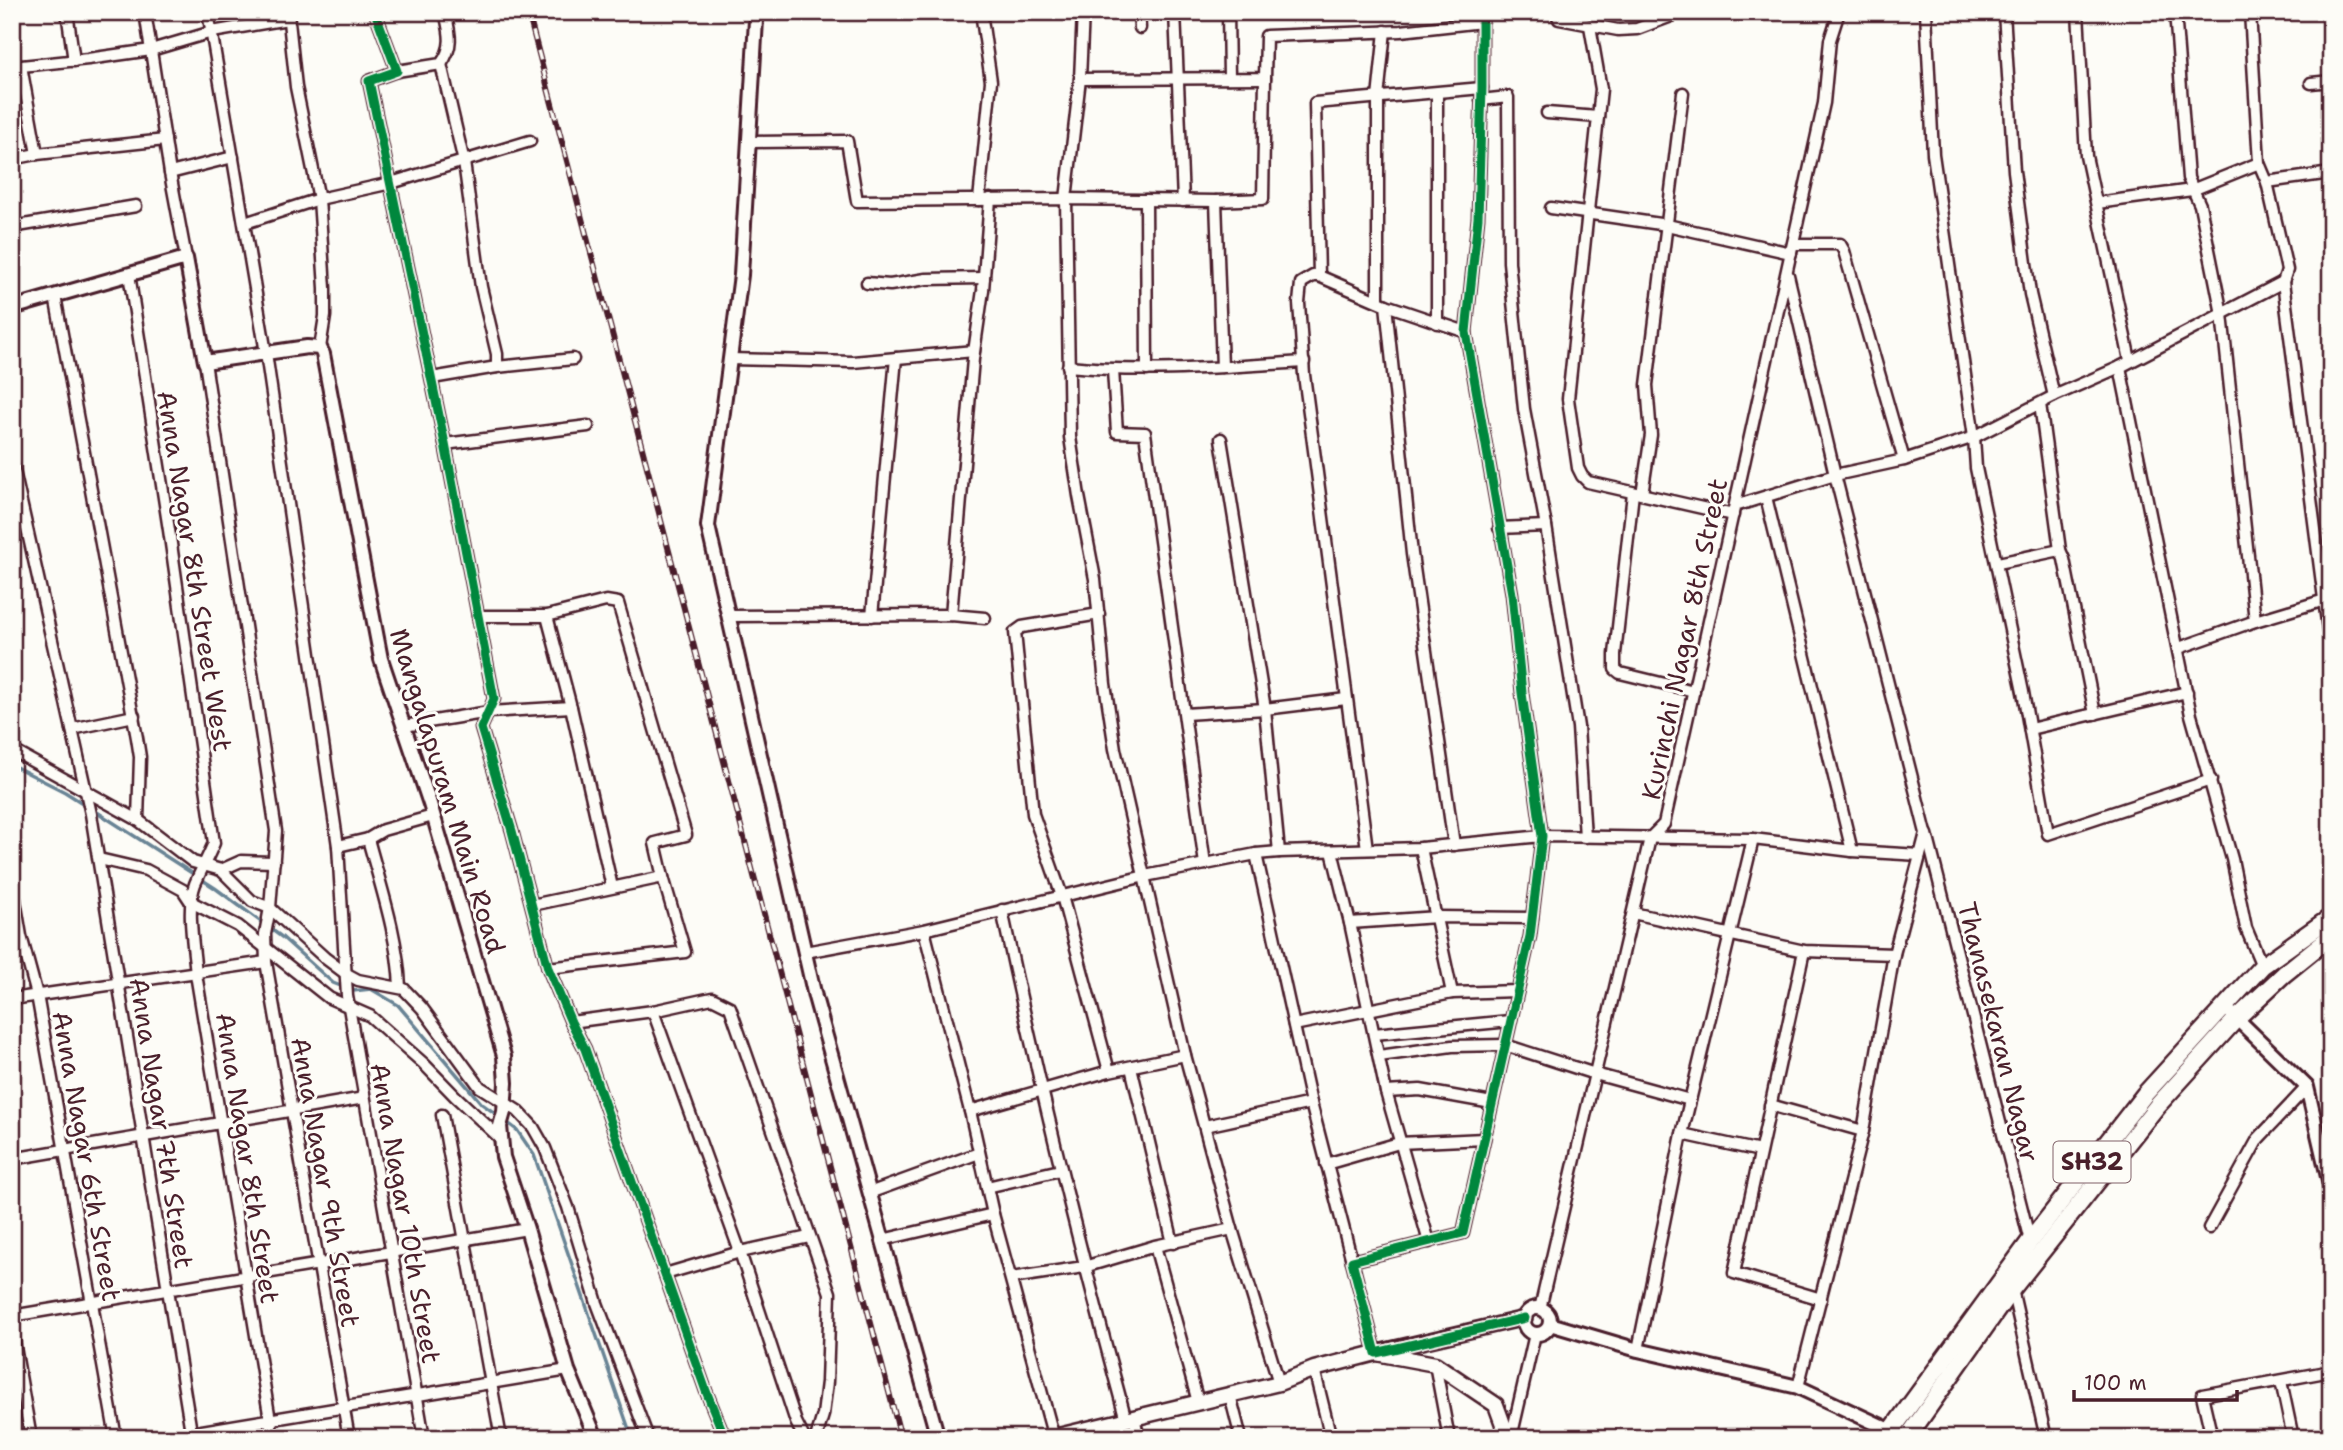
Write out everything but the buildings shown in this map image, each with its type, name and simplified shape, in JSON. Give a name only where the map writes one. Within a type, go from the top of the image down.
[{"type":"main road","name":"SH32","points":[[1888,1434],[2030,1241],[2145,1094],[2262,966],[2331,917]]},
{"type":"main road","name":"SH32","points":[[1907,1438],[2012,1289],[2157,1106],[2236,1018],[2331,936]]},
{"type":"main road","points":[[1053,1437],[1279,1383],[1314,1369],[1376,1353],[1435,1364],[1496,1405],[1509,1438]]},
{"type":"street","points":[[67,12],[74,61]]},
{"type":"street","points":[[37,154],[17,66],[151,50],[212,32],[288,16],[296,87],[319,199],[325,302],[320,348],[307,347],[205,362],[170,173],[165,140],[151,50],[145,12]]},
{"type":"street","name":"Anna Nagar 10th Street","points":[[208,12],[266,353],[338,846],[347,1001],[424,1438]]},
{"type":"street","points":[[376,12],[397,71]]},
{"type":"street","points":[[445,12],[450,31],[449,53],[441,64],[397,71],[369,81],[446,444],[494,699],[481,728],[548,968],[570,1022],[585,1049],[725,1438]]},
{"type":"street","points":[[758,12],[741,275],[708,526],[815,997],[938,1438]]},
{"type":"street","points":[[951,615],[974,351],[984,278],[984,200],[991,81],[981,12]]},
{"type":"street","points":[[1083,12],[1080,79],[1066,199],[1070,437],[1095,579],[1105,684],[1115,749],[1185,1055],[1232,1229],[1279,1383]]},
{"type":"street","points":[[1139,12],[1140,28]]},
{"type":"street","points":[[1175,12],[1183,201]]},
{"type":"street","points":[[1228,12],[1229,78]]},
{"type":"street","points":[[1556,12],[1559,19],[1618,30],[1637,29],[1665,19],[1670,14],[1682,12]]},
{"type":"street","name":"Kurinchi Nagar 8th Street","points":[[1540,1308],[1650,838],[1664,824],[1824,103],[1830,40],[1839,12]]},
{"type":"street","points":[[1926,12],[1933,154],[1974,437],[1976,468],[2031,729],[2048,834],[2211,780]]},
{"type":"street","points":[[2004,12],[2014,171],[2021,226],[2030,294],[2054,396]]},
{"type":"street","points":[[2078,12],[2086,156],[2130,360]]},
{"type":"street","points":[[2175,12],[2187,164],[2192,190],[2200,205],[2222,314],[2255,621]]},
{"type":"street","points":[[2250,12],[2259,163],[2267,182],[2287,270],[2283,282],[2331,653]]},
{"type":"street","points":[[749,142],[847,141],[857,201],[1264,199],[1266,36],[1385,31],[1482,17],[1478,218],[1466,332],[1512,594],[1522,693],[1542,836],[1532,918],[1463,1233],[1352,1262]]},
{"type":"street","points":[[1590,26],[1601,89],[1568,399],[1578,468],[1588,482],[1734,510],[1835,475],[1904,460],[1974,437],[2054,396],[2120,367],[2283,282]]},
{"type":"street","points":[[1385,31],[1378,98],[1382,303],[1412,554],[1454,845]]},
{"type":"street","points":[[441,64],[464,162],[481,287],[497,355],[497,367]]},
{"type":"street","points":[[1080,79],[1265,78]]},
{"type":"street","points":[[2311,83],[2331,81]]},
{"type":"street","points":[[1319,276],[1315,103],[1482,88]]},
{"type":"street","points":[[1683,93],[1647,385],[1651,435],[1637,493],[1614,662],[1615,669],[1620,673],[1694,691]]},
{"type":"street","points":[[1437,94],[1437,323]]},
{"type":"street","points":[[1481,100],[1508,97],[1509,262],[1524,409],[1546,526],[1578,727],[1585,837]]},
{"type":"street","points":[[1547,113],[1598,117]]},
{"type":"street","points":[[12,159],[165,140]]},
{"type":"street","points":[[244,223],[319,199],[391,183],[530,141]]},
{"type":"street","points":[[170,173],[233,158]]},
{"type":"street","points":[[2097,203],[2192,190],[2259,163]]},
{"type":"street","points":[[2267,182],[2331,173]]},
{"type":"street","points":[[1146,200],[1147,370]]},
{"type":"street","points":[[1216,201],[1222,367]]},
{"type":"street","points":[[12,227],[136,206]]},
{"type":"street","points":[[1551,208],[1667,225],[1792,248],[1840,244],[1904,460]]},
{"type":"street","points":[[12,308],[186,258]]},
{"type":"street","name":"Thanasekaran Nagar","points":[[1787,270],[1835,475],[2030,1241]]},
{"type":"street","name":"Anna Nagar 8th Street West","points":[[129,274],[214,843],[195,885]]},
{"type":"street","points":[[1367,849],[1308,403],[1300,324],[1300,283],[1313,275],[1319,276],[1382,303],[1466,332]]},
{"type":"street","points":[[867,283],[890,285],[926,279],[984,278]]},
{"type":"street","points":[[55,296],[134,716],[140,757],[138,820]]},
{"type":"street","name":"Mangalapuram Main Road","points":[[320,348],[381,659],[433,816],[503,1056],[506,1083],[501,1133]]},
{"type":"street","points":[[730,359],[853,362],[974,351]]},
{"type":"street","points":[[872,616],[897,358]]},
{"type":"street","points":[[432,378],[497,367],[573,359]]},
{"type":"street","name":"Anna Nagar 9th Street","points":[[205,362],[276,831],[265,934],[266,962],[349,1438]]},
{"type":"street","points":[[1068,366],[1147,370],[1304,362]]},
{"type":"street","points":[[2120,367],[2187,692],[2232,859],[2246,928],[2262,966]]},
{"type":"street","points":[[1113,370],[1117,432],[1145,433],[1205,864]]},
{"type":"street","points":[[2040,404],[2060,550],[2095,714]]},
{"type":"street","points":[[446,444],[588,426]]},
{"type":"street","points":[[1221,439],[1265,709],[1279,852]]},
{"type":"street","name":"Anna Nagar 7th Street","points":[[12,462],[92,814],[117,983],[192,1435]]},
{"type":"street","points":[[1766,497],[1852,851]]},
{"type":"street","points":[[1499,528],[1546,526]]},
{"type":"street","points":[[1998,563],[2060,550]]},
{"type":"street","points":[[2179,648],[2325,600]]},
{"type":"street","points":[[478,616],[547,616],[606,601],[618,603],[686,835],[655,843],[685,952],[548,968]]},
{"type":"street","points":[[1099,614],[1022,627],[1015,632],[1034,814],[1062,896],[1110,1071]]},
{"type":"street","points":[[729,617],[951,615],[985,618]]},
{"type":"street","points":[[547,616],[571,707],[612,887]]},
{"type":"street","points":[[2031,729],[2187,692]]},
{"type":"street","points":[[1185,714],[1265,709],[1346,699]]},
{"type":"street","points":[[404,726],[489,712],[571,707]]},
{"type":"street","points":[[72,729],[134,716]]},
{"type":"street","points":[[12,750],[88,797],[138,820],[203,869],[221,870],[241,861],[274,862]]},
{"type":"street","points":[[338,846],[368,839],[383,830],[433,816]]},
{"type":"street","points":[[1798,1387],[1863,1131],[1894,954],[1926,834]]},
{"type":"street","points":[[805,952],[923,930],[1145,876],[1256,854],[1422,848],[1542,836],[1753,839],[1852,851],[1920,855]]},
{"type":"street","points":[[368,839],[394,939],[400,987]]},
{"type":"street","points":[[1638,1350],[1682,1133],[1753,839]]},
{"type":"street","points":[[1422,848],[1451,993]]},
{"type":"street","points":[[1332,851],[1386,1092],[1429,1242]]},
{"type":"street","points":[[1256,854],[1311,1102],[1376,1353],[1525,1318]]},
{"type":"street","points":[[99,859],[146,870],[183,890],[191,902],[238,926],[329,998],[347,1001],[385,1027],[501,1133],[503,1157],[568,1370],[596,1438]]},
{"type":"street","points":[[221,870],[252,901],[325,958],[346,978],[400,987],[422,1008],[480,1087],[504,1106],[518,1111],[533,1126],[545,1148],[568,1207],[597,1303],[648,1438]]},
{"type":"street","points":[[532,905],[663,877]]},
{"type":"street","name":"Anna Nagar 6th Street","points":[[12,883],[21,936],[37,995],[116,1438]]},
{"type":"street","name":"Anna Nagar 8th Street","points":[[195,885],[191,902],[196,974],[273,1438]]},
{"type":"street","points":[[1002,910],[1084,1266],[1130,1419],[1139,1438]]},
{"type":"street","points":[[1633,913],[1804,951],[1894,954]]},
{"type":"street","points":[[1350,923],[1437,917],[1532,918]]},
{"type":"street","points":[[923,930],[970,1111],[993,1214],[1053,1437]]},
{"type":"street","points":[[1804,951],[1734,1273],[1821,1299]]},
{"type":"street","points":[[12,999],[266,962]]},
{"type":"street","points":[[1294,1025],[1451,993],[1517,991]]},
{"type":"street","points":[[570,1022],[653,1011],[712,998],[730,1007],[830,1293],[827,1382],[823,1416],[816,1438]]},
{"type":"street","points":[[2224,1007],[2307,1087],[2331,1190]]},
{"type":"street","points":[[653,1011],[740,1252],[796,1422],[804,1438]]},
{"type":"street","points":[[1374,1034],[1510,1021]]},
{"type":"street","points":[[1379,1056],[1452,1046],[1505,1045],[1595,1074],[1690,1100]]},
{"type":"street","points":[[970,1111],[1110,1071],[1185,1055]]},
{"type":"street","points":[[1131,1067],[1173,1243]]},
{"type":"street","points":[[2209,1228],[2258,1139],[2307,1087]]},
{"type":"street","points":[[1386,1092],[1420,1090],[1492,1103]]},
{"type":"street","points":[[12,1158],[364,1098]]},
{"type":"street","points":[[1205,1126],[1311,1102]]},
{"type":"street","points":[[1770,1105],[1863,1131]]},
{"type":"street","points":[[442,1115],[501,1438]]},
{"type":"street","points":[[1682,1133],[1760,1151]]},
{"type":"street","points":[[1326,1164],[1399,1143],[1484,1139]]},
{"type":"street","points":[[869,1193],[979,1153]]},
{"type":"street","points":[[987,1187],[1060,1170]]},
{"type":"street","points":[[882,1240],[993,1214]]},
{"type":"street","points":[[12,1317],[527,1229]]},
{"type":"street","points":[[1010,1278],[1084,1266],[1232,1229]]},
{"type":"street","points":[[665,1274],[740,1252],[809,1237]]},
{"type":"street","points":[[1155,1247],[1198,1402]]},
{"type":"street","points":[[2012,1289],[2046,1438]]},
{"type":"street","points":[[1540,1308],[1548,1314],[1550,1324],[1545,1332],[1535,1334],[1527,1328],[1525,1318],[1530,1310],[1540,1308]]},
{"type":"street","points":[[1550,1324],[1638,1350],[1798,1387],[1888,1434],[1907,1438]]},
{"type":"street","points":[[12,1330],[31,1438]]},
{"type":"street","points":[[1509,1438],[1535,1334]]},
{"type":"street","points":[[1435,1364],[1448,1438]]},
{"type":"street","points":[[1314,1369],[1331,1438]]},
{"type":"street","points":[[160,1438],[192,1435],[568,1370]]},
{"type":"street","points":[[2212,1438],[2202,1395],[2331,1371]]},
{"type":"street","points":[[2281,1381],[2293,1438]]},
{"type":"street","points":[[1230,1395],[1241,1438]]},
{"type":"waterway","points":[[12,765],[87,806]]},
{"type":"waterway","points":[[94,810],[215,888],[283,938],[333,983],[353,991],[371,989],[398,1005],[482,1104],[499,1116]]},
{"type":"waterway","points":[[505,1121],[517,1130],[534,1155],[632,1438]]},
{"type":"railway","points":[[528,12],[901,1438]]},
{"type":"cycle path","points":[[375,12],[397,71],[369,81],[445,444],[494,699],[481,728],[512,831],[548,968],[585,1049],[725,1438]]},
{"type":"cycle path","points":[[1482,12],[1478,218],[1466,332],[1512,594],[1522,693],[1542,836],[1530,936],[1463,1233],[1352,1261],[1376,1353],[1525,1318]]}]
